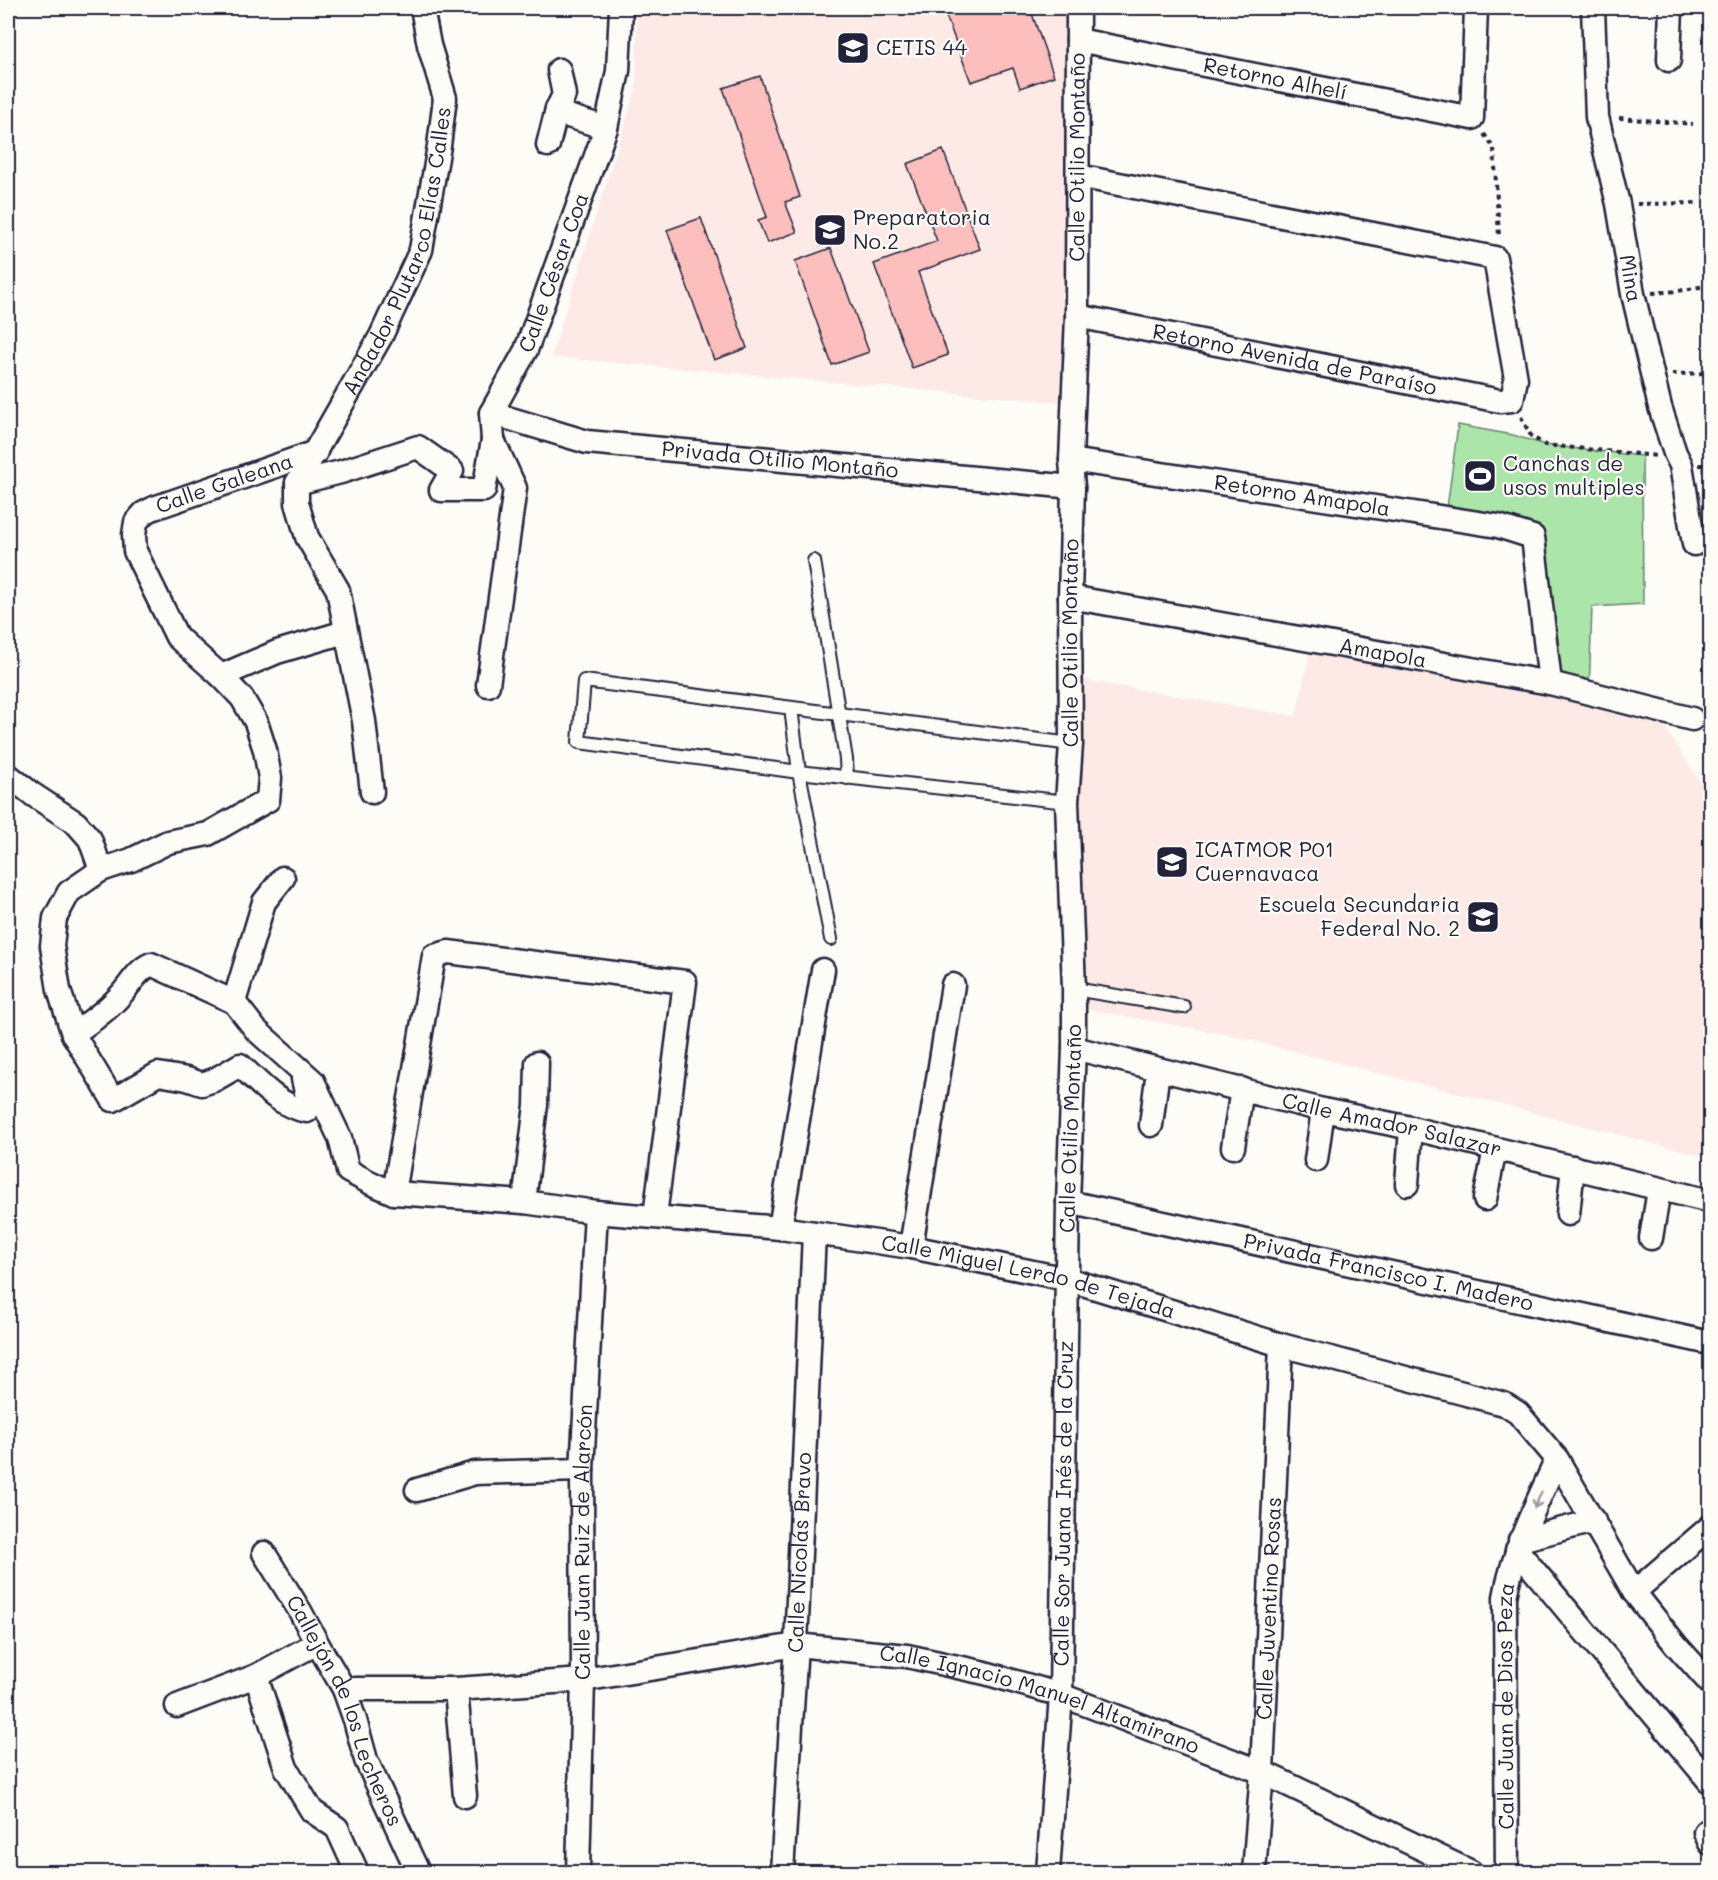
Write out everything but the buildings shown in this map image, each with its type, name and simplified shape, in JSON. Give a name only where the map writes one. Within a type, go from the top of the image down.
[{"type":"street","name":"Andador Plutarco Elías Calles","points":[[297,483],[381,336],[421,250],[440,146],[445,98],[429,45],[422,8]]},
{"type":"street","name":"Calle César Coa","points":[[491,413],[526,350],[606,128],[618,71],[621,8]]},
{"type":"street","name":"Calle Otilio Montaño","points":[[1067,1279],[1074,1048],[1067,802],[1071,744],[1070,597],[1073,487],[1071,460],[1077,316],[1078,8]]},
{"type":"street","points":[[1472,118],[1476,8]]},
{"type":"street","name":"Mina","points":[[1593,8],[1597,117],[1618,204],[1633,294],[1660,406],[1681,465],[1694,544]]},
{"type":"street","points":[[1669,60],[1671,8]]},
{"type":"street","name":"Retorno Alhelí","points":[[1078,40],[1472,118]]},
{"type":"street","points":[[548,145],[557,109],[564,95],[559,70]]},
{"type":"street","points":[[557,109],[568,116],[606,128]]},
{"type":"street","points":[[1078,176],[1495,258],[1516,379],[1512,400]]},
{"type":"street","name":"Retorno Avenida de Paraíso","points":[[1077,316],[1500,401],[1512,400]]},
{"type":"street","points":[[372,792],[364,721],[338,591],[307,537],[297,502],[297,483],[418,447],[452,471],[441,490],[484,490],[493,440],[491,413]]},
{"type":"street","name":"Privada Otilio Montaño","points":[[491,413],[587,442],[1073,487]]},
{"type":"street","points":[[488,685],[515,488],[493,440]]},
{"type":"street","name":"Calle Galeana","points":[[221,676],[177,638],[135,551],[136,522],[144,513],[154,508],[316,452]]},
{"type":"street","name":"Retorno Amapola","points":[[1071,460],[1498,526],[1533,537],[1550,683]]},
{"type":"street","name":"Amapola","points":[[1070,597],[1550,683],[1692,718]]},
{"type":"street","points":[[301,1070],[309,1105],[307,1111],[295,1109],[276,1098],[240,1065],[202,1084],[158,1074],[113,1100],[73,1034],[59,990],[52,946],[55,918],[69,892],[101,870],[131,860],[168,842],[208,834],[268,800],[270,778],[265,750],[256,722],[242,698],[221,676],[277,652],[345,632]]},
{"type":"street","points":[[8,775],[76,823],[90,839],[101,870]]},
{"type":"street","points":[[234,1002],[264,902],[283,878]]},
{"type":"street","points":[[73,1034],[106,1010],[130,985],[141,969],[151,964],[234,1002],[256,1030],[313,1081],[340,1138],[348,1171],[394,1193],[434,956],[448,952],[685,982],[655,1216]]},
{"type":"street","points":[[780,1228],[823,970]]},
{"type":"street","points":[[911,1247],[953,985]]},
{"type":"street","name":"Calle Amador Salazar","points":[[1074,1048],[1323,1110],[1411,1128],[1710,1201]]},
{"type":"street","points":[[524,1202],[536,1105],[537,1063]]},
{"type":"street","points":[[1150,1125],[1158,1070]]},
{"type":"street","points":[[1233,1147],[1242,1089]]},
{"type":"street","points":[[1316,1160],[1323,1110]]},
{"type":"street","points":[[1407,1184],[1411,1128]]},
{"type":"street","points":[[1485,1199],[1495,1149]]},
{"type":"street","points":[[1568,1214],[1573,1167]]},
{"type":"street","points":[[1651,1238],[1659,1190]]},
{"type":"street","name":"Calle Miguel Lerdo de Tejada","points":[[394,1193],[524,1202],[596,1212],[780,1228],[911,1247],[1067,1279],[1281,1345],[1504,1404],[1518,1413],[1557,1459],[1634,1592],[1710,1683]]},
{"type":"street","name":"Privada Francisco I. Madero","points":[[1068,1202],[1710,1343]]},
{"type":"street","name":"Calle Juan Ruiz de Alarcón","points":[[578,1872],[583,1680],[582,1470],[596,1212]]},
{"type":"street","name":"Calle Nicolás Bravo","points":[[782,1872],[796,1645],[814,1233]]},
{"type":"street","name":"Calle Sor Juana Inés de la Cruz","points":[[1048,1872],[1061,1695],[1067,1279]]},
{"type":"street","name":"Calle Juventino Rosas","points":[[1254,1872],[1262,1772],[1281,1345]]},
{"type":"street","name":"Calle Juan de Dios Peza","points":[[1507,1872],[1505,1597],[1510,1571],[1519,1545],[1557,1459]]},
{"type":"street","points":[[417,1490],[475,1473],[582,1470]]},
{"type":"street","points":[[1594,1521],[1519,1545],[1710,1782]]},
{"type":"street","points":[[1634,1592],[1710,1527]]},
{"type":"street","name":"Callejón de los Lecheros","points":[[264,1553],[344,1689],[366,1760],[418,1872]]},
{"type":"street","points":[[177,1706],[256,1676],[317,1643]]},
{"type":"street","name":"Calle Ignacio Manuel Altamirano","points":[[344,1689],[456,1689],[583,1680],[796,1645],[907,1656],[985,1673],[1061,1695],[1262,1772],[1471,1872]]},
{"type":"street","points":[[256,1676],[286,1768],[312,1811],[337,1828],[357,1872]]},
{"type":"street","points":[[456,1689],[465,1796]]},
{"type":"lane","points":[[814,561],[846,759],[847,778]]},
{"type":"lane","points":[[1067,802],[847,778],[579,742],[584,681],[1071,744]]},
{"type":"lane","points":[[791,708],[799,772],[831,939]]},
{"type":"lane","points":[[1074,989],[1184,1007]]},
{"type":"path","points":[[1597,117],[1693,124]]},
{"type":"path","points":[[1472,118],[1494,148],[1500,252],[1495,258]]},
{"type":"path","points":[[1618,204],[1700,203]]},
{"type":"path","points":[[1633,294],[1678,291],[1710,285]]},
{"type":"path","points":[[1654,375],[1710,373]]},
{"type":"path","points":[[1512,400],[1531,436],[1545,445],[1654,457],[1675,453]]},
{"type":"shaded area","name":"Preparatoria No.2","points":[[637,8],[1068,8],[1067,403],[551,357],[636,89]]},
{"type":"shaded area","name":"Escuela Secundaria Federal No. 2","points":[[1311,646],[1659,718],[1710,798],[1710,1158],[1230,1035],[1079,1008],[1077,679],[1296,716]]},
{"type":"green space","points":[[1458,425],[1513,435],[1545,445],[1642,456],[1643,604],[1592,607],[1589,693],[1550,683],[1533,537],[1446,516]]},
{"type":"place","name":"CETIS 44","points":[[853,48]]},
{"type":"place","name":"Preparatoria No.2","points":[[830,230]]},
{"type":"place","name":"Canchas de usos multiples","points":[[1480,476]]},
{"type":"place","name":"ICATMOR P01 Cuernavaca","points":[[1172,862]]},
{"type":"place","name":"Escuela Secundaria Federal No. 2","points":[[1483,917]]}]
